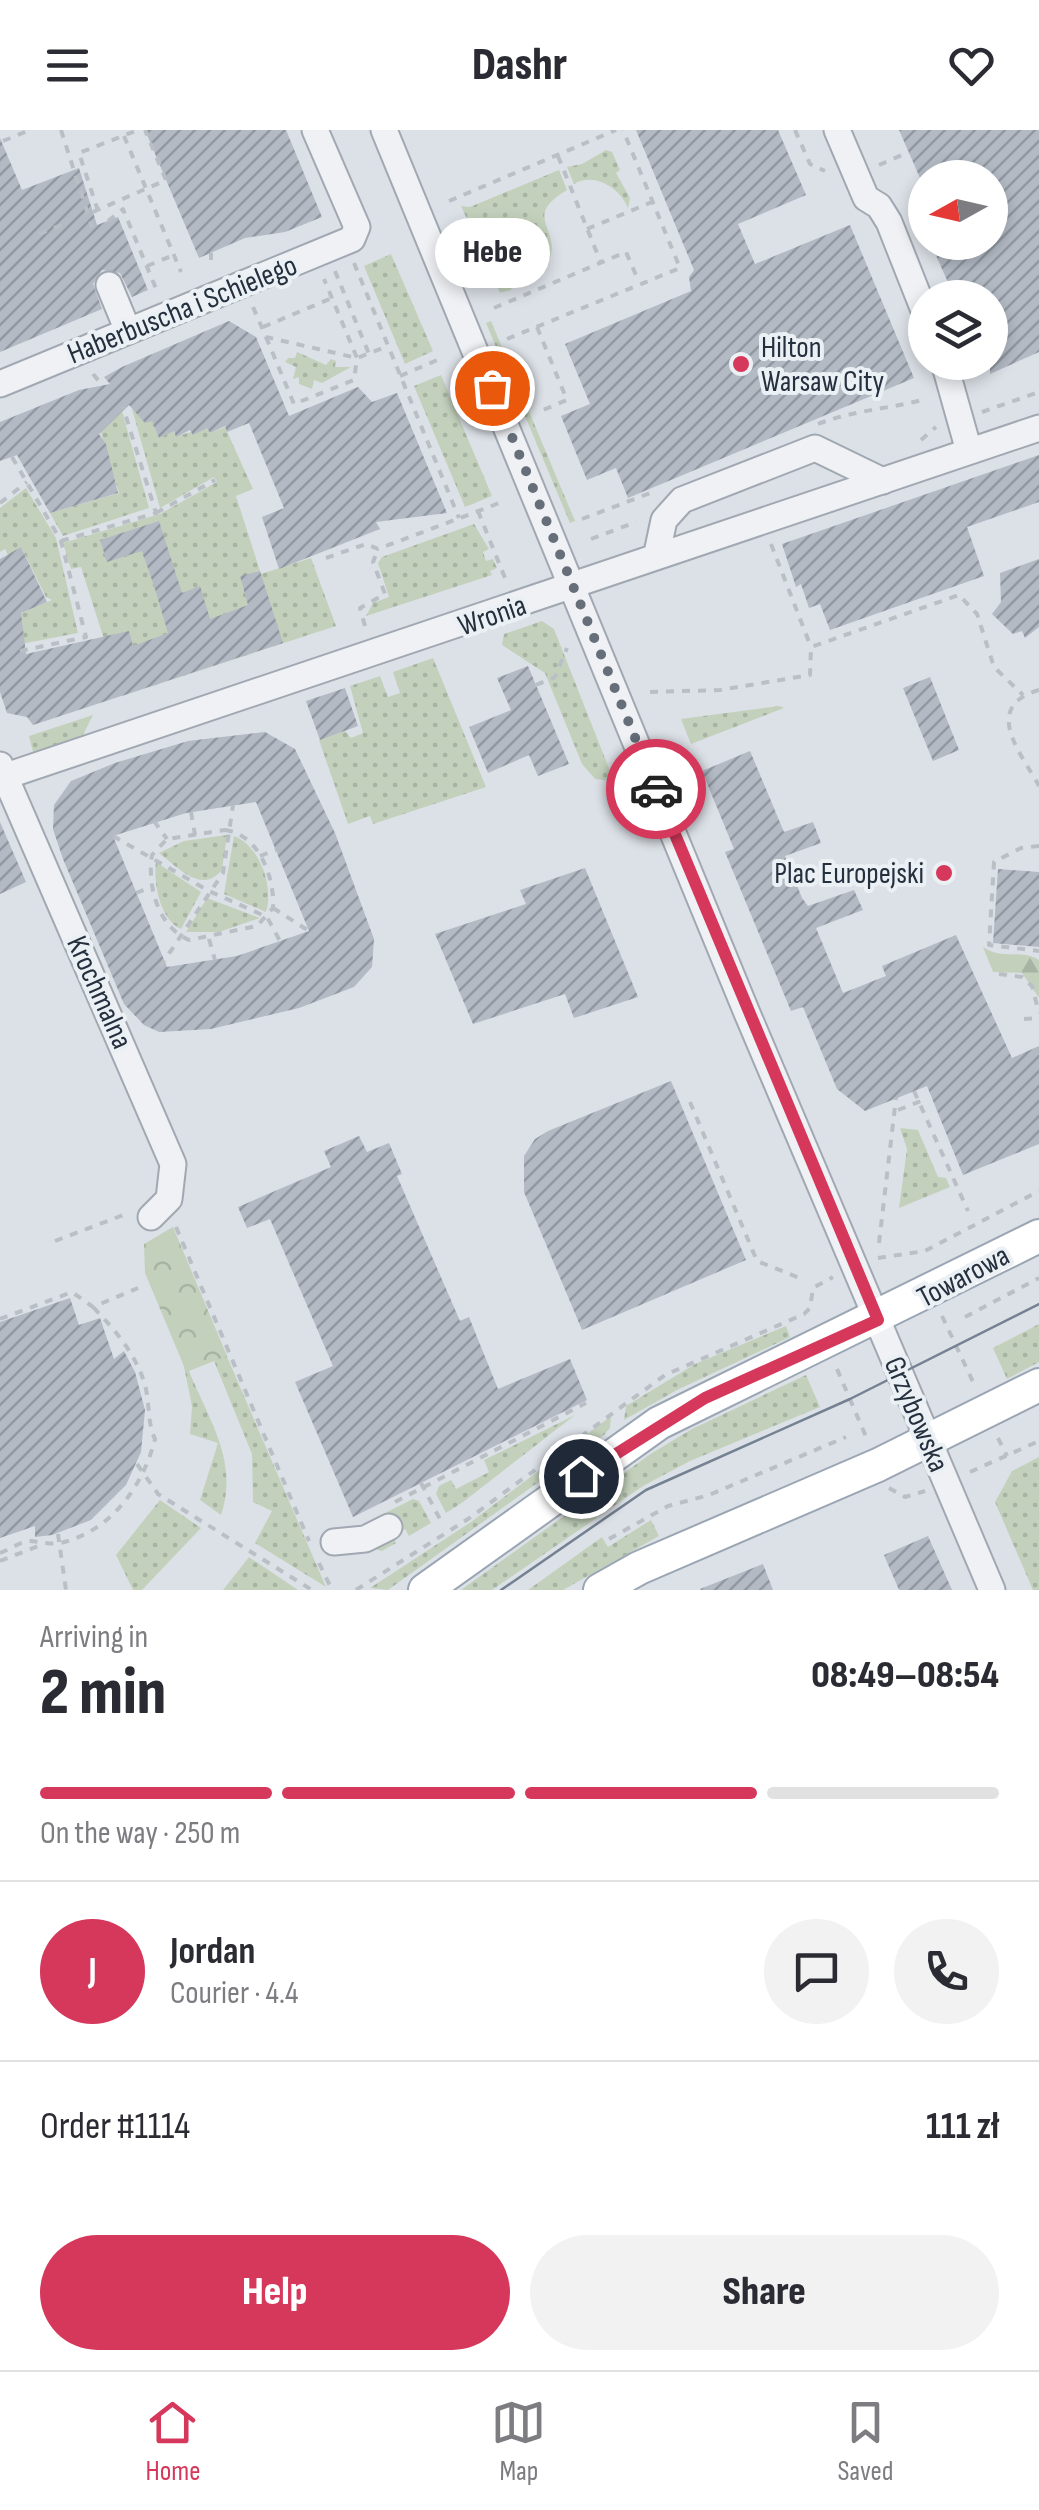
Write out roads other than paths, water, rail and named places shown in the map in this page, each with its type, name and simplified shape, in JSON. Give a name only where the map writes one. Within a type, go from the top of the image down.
[{"type":"main road","name":"Towarowa","points":[[424,1590],[659,1423],[878,1320],[1039,1236]]},
{"type":"main road","points":[[600,1590],[639,1568],[928,1441],[1039,1385]]},
{"type":"street","name":"Haberbuscha i Schielego","points":[[0,384],[352,239],[356,227],[315,130]]},
{"type":"street","name":"Grzybowska","points":[[384,130],[992,1590]]},
{"type":"street","points":[[836,130],[845,173],[866,198],[879,206],[912,280]]},
{"type":"street","points":[[109,285],[128,331]]},
{"type":"street","points":[[949,380],[969,452]]},
{"type":"street","name":"Wronia","points":[[2,773],[474,621],[657,553],[1039,428]]},
{"type":"street","points":[[657,553],[664,520],[682,500],[814,448],[883,481]]},
{"type":"street","name":"Krochmalna","points":[[2,773],[173,1164],[174,1182],[148,1211]]},
{"type":"street","points":[[334,1542],[365,1538],[390,1516]]},
{"type":"tram line","points":[[501,1590],[646,1490],[850,1399],[1039,1304]]},
{"type":"place","name":"Hilton Warsaw City","points":[[741,364]]},
{"type":"place","name":"Hebe","points":[[492,388]]},
{"type":"place","name":"Plac Europejski","points":[[944,873]]}]
